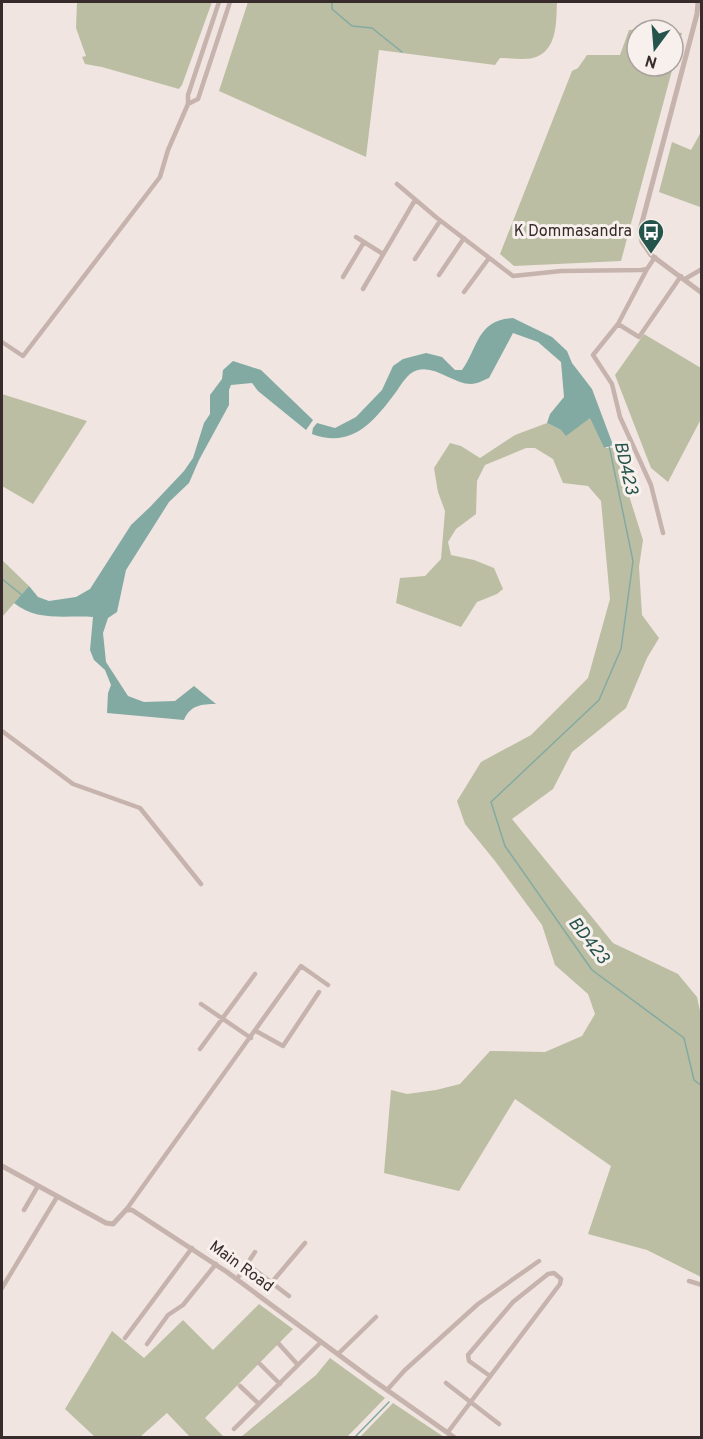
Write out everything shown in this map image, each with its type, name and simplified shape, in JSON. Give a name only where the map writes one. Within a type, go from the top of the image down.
[{"type":"street","points":[[2,342],[21,357],[25,354],[160,177],[168,150],[188,104],[188,95],[219,2]]},
{"type":"street","points":[[188,104],[198,99],[230,2]]},
{"type":"street","points":[[698,2],[699,15],[640,230],[642,242],[655,257],[702,293]]},
{"type":"street","points":[[397,184],[440,221],[513,276],[561,271],[647,269]]},
{"type":"street","points":[[363,289],[415,200]]},
{"type":"street","points":[[415,259],[440,221]]},
{"type":"street","points":[[356,237],[383,254]]},
{"type":"street","points":[[439,275],[464,238]]},
{"type":"street","points":[[343,277],[364,242]]},
{"type":"street","points":[[655,257],[618,324],[593,355],[612,384],[620,417],[651,485],[663,533]]},
{"type":"street","points":[[464,292],[489,258]]},
{"type":"street","points":[[618,324],[639,337],[683,278],[702,269]]},
{"type":"street","points":[[2,731],[73,784],[140,808],[201,884]]},
{"type":"street","points":[[2,1166],[110,1224],[118,1221],[301,966],[328,985]]},
{"type":"street","points":[[200,1049],[255,974]]},
{"type":"street","points":[[256,1031],[283,1046],[319,992]]},
{"type":"street","points":[[201,1005],[251,1038]]},
{"type":"street","points":[[24,1210],[38,1186]]},
{"type":"street","points":[[2,1288],[57,1197]]},
{"type":"street","name":"Main Road","points":[[126,1210],[132,1210],[216,1264],[455,1437]]},
{"type":"street","points":[[272,1282],[305,1243]]},
{"type":"street","points":[[125,1338],[192,1248]]},
{"type":"street","points":[[237,1279],[255,1252]]},
{"type":"street","points":[[387,1390],[478,1304],[539,1261]]},
{"type":"street","points":[[147,1344],[168,1315],[183,1305],[216,1264]]},
{"type":"street","points":[[247,1264],[289,1296]]},
{"type":"street","points":[[448,1432],[560,1284],[561,1279],[554,1273],[548,1275],[513,1302],[468,1355],[470,1361],[490,1376]]},
{"type":"street","points":[[689,1281],[702,1285]]},
{"type":"street","points":[[338,1354],[376,1317]]},
{"type":"street","points":[[234,1429],[321,1342]]},
{"type":"street","points":[[279,1344],[298,1365]]},
{"type":"street","points":[[259,1363],[279,1384]]},
{"type":"street","points":[[446,1383],[499,1424]]},
{"type":"street","points":[[240,1386],[259,1404]]},
{"type":"green space","points":[[2,2],[77,2],[2,3]]},
{"type":"green space","points":[[77,2],[212,2],[179,89],[85,64],[82,57],[86,56],[76,28]]},
{"type":"green space","points":[[248,2],[557,2],[556,27],[551,42],[541,54],[533,58],[500,58],[495,65],[379,50],[366,157],[219,91]]},
{"type":"green space","points":[[625,41],[625,78],[670,78],[621,261],[514,266],[500,254],[572,71],[578,68],[587,55],[620,55]]},
{"type":"green space","points":[[701,132],[702,204],[700,207],[659,192],[672,142],[691,150]]},
{"type":"green space","points":[[644,334],[701,368],[701,419],[668,482],[651,468],[615,375]]},
{"type":"green space","points":[[2,394],[87,421],[33,504],[2,486]]},
{"type":"green space","points":[[590,417],[604,448],[614,448],[643,540],[639,567],[642,615],[659,638],[647,658],[626,708],[572,752],[553,789],[512,819],[613,943],[678,974],[697,997],[702,1020],[701,1277],[647,1250],[588,1234],[611,1166],[515,1099],[459,1191],[384,1173],[391,1090],[407,1094],[460,1084],[490,1051],[545,1052],[582,1036],[595,1014],[588,994],[555,965],[542,925],[465,824],[457,801],[481,762],[531,735],[588,678],[610,599],[601,501],[588,486],[563,483],[553,459],[535,448],[526,448],[485,465],[477,481],[476,514],[456,529],[448,542],[451,555],[474,560],[494,568],[503,589],[477,602],[461,627],[396,603],[400,578],[425,576],[441,559],[445,511],[438,492],[434,468],[450,443],[461,446],[480,458],[515,435],[547,423],[561,430]]},
{"type":"green space","points":[[2,560],[29,586],[2,617]]},
{"type":"green space","points":[[259,1304],[293,1329],[205,1418],[224,1437],[190,1437],[167,1413],[140,1437],[95,1437],[65,1409],[112,1331],[144,1358],[183,1320],[213,1350]]},
{"type":"green space","points":[[330,1358],[385,1398],[347,1437],[241,1437],[316,1375]]},
{"type":"green space","points":[[393,1403],[444,1437],[360,1437]]},
{"type":"water","points":[[513,318],[552,337],[567,351],[572,363],[592,389],[613,445],[604,448],[590,418],[566,436],[561,430],[547,423],[550,414],[564,397],[561,362],[538,342],[513,333],[489,378],[471,384],[433,371],[418,370],[407,376],[376,416],[358,431],[338,438],[325,438],[312,434],[317,423],[335,428],[356,417],[382,390],[393,366],[403,359],[426,353],[442,357],[455,370],[462,370],[486,329],[501,320]]},
{"type":"water","points":[[233,361],[261,370],[313,420],[306,430],[258,391],[252,383],[231,385],[229,405],[189,483],[169,502],[126,570],[117,612],[108,618],[103,633],[106,662],[128,696],[144,702],[175,701],[194,686],[216,704],[193,708],[184,720],[107,713],[108,693],[111,685],[105,670],[94,660],[90,650],[93,617],[42,615],[32,613],[14,603],[29,586],[38,597],[49,601],[76,597],[90,589],[131,525],[184,471],[193,458],[204,423],[210,414],[210,395],[222,379],[223,370]]},
{"type":"waterway","points":[[332,2],[332,9],[352,26],[372,28],[402,52]]},
{"type":"waterway","name":"BD423","points":[[609,445],[633,561],[621,649],[599,700],[491,802],[505,846],[592,970],[684,1038],[694,1080],[702,1086]]},
{"type":"waterway","name":"BD423","points":[[2,579],[22,595]]},
{"type":"waterway","points":[[354,1438],[389,1402]]},
{"type":"place","name":"K Dommasandra","points":[[651,255]]}]
